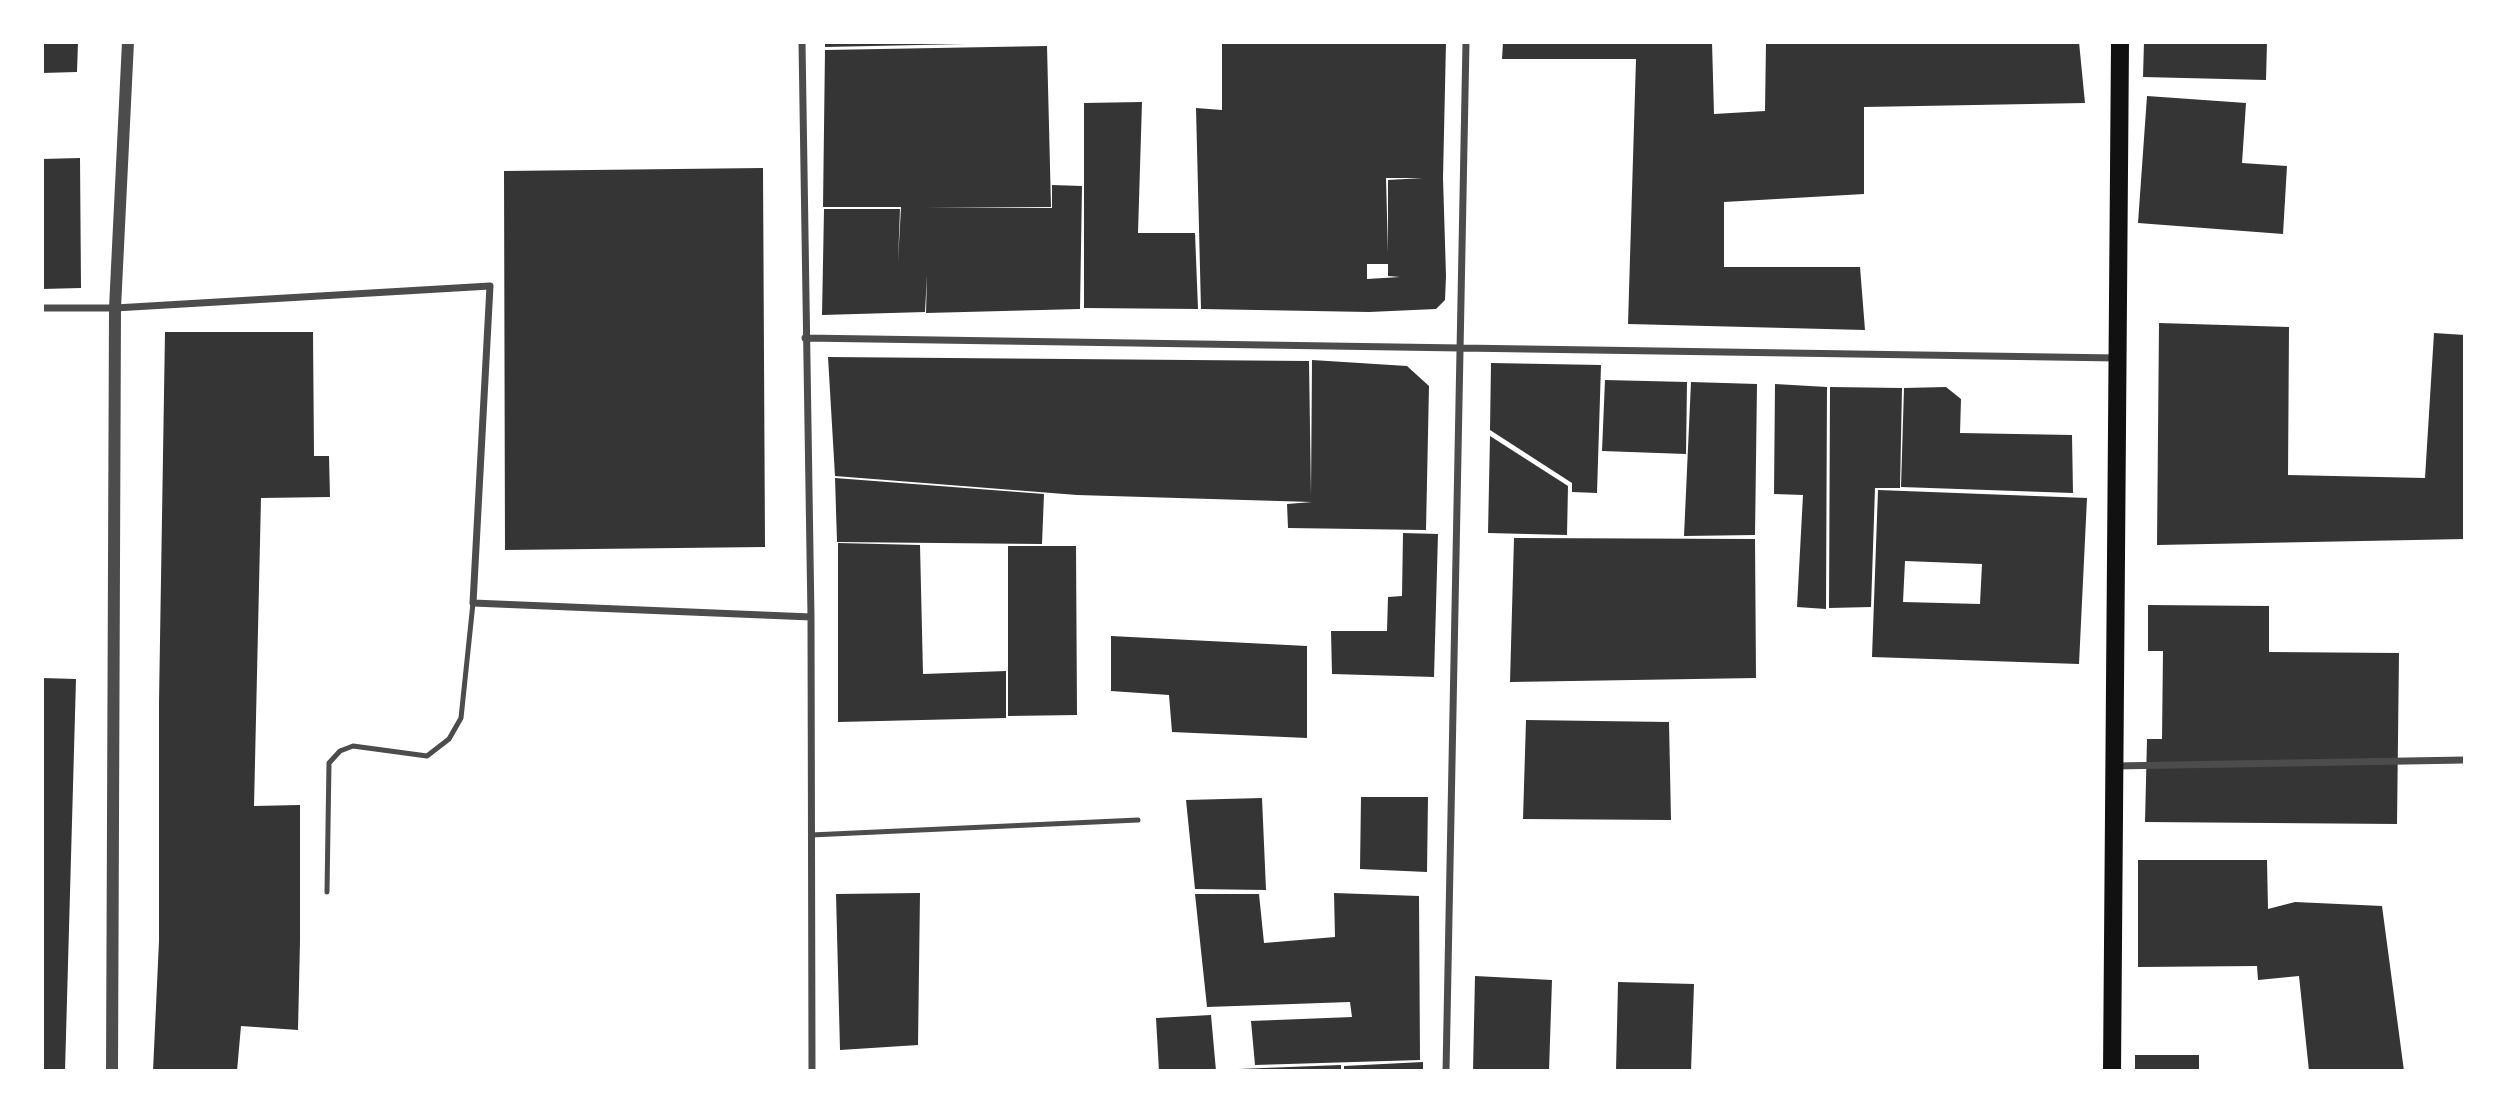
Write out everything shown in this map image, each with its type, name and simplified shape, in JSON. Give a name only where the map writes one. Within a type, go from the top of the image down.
[{"type":"main road","points":[[2112,1071],[2120,42]]},
{"type":"street","points":[[112,1071],[115,308],[128,42]]},
{"type":"street","points":[[802,42],[811,617],[812,1071]]},
{"type":"street","points":[[1446,1071],[1466,42]]},
{"type":"street","points":[[42,308],[115,308],[490,286],[473,603],[811,617]]},
{"type":"street","points":[[805,338],[2118,358]]},
{"type":"street","points":[[2115,766],[2465,760]]},
{"type":"lane","points":[[327,892],[329,763],[340,751],[353,746],[427,756],[449,739],[461,718],[473,603]]},
{"type":"lane","points":[[811,835],[1138,820]]},
{"type":"building","points":[[42,42],[78,42],[77,72],[42,73]]},
{"type":"building","points":[[825,42],[966,42],[966,44],[825,47]]},
{"type":"building","points":[[1222,42],[1446,42],[1443,178],[1445,300],[1436,309],[1369,312],[1201,309],[1196,108],[1222,110]],"holes":[[[1386,178],[1423,178],[1388,180],[1388,253]],[[1367,264],[1388,264],[1388,276],[1400,277],[1367,279]]]},
{"type":"building","points":[[1503,42],[1712,42],[1714,114],[1765,111],[1766,42],[2079,42],[2085,103],[1864,107],[1864,194],[1724,202],[1724,267],[1860,267],[1865,330],[1628,324],[1636,59],[1502,59]]},
{"type":"building","points":[[2144,42],[2267,42],[2266,80],[2143,77]]},
{"type":"building","points":[[1047,46],[1051,207],[925,208],[1052,208],[1052,185],[1082,186],[1080,309],[926,313],[927,275],[925,312],[822,315],[824,209],[900,209],[898,262],[901,207],[823,207],[825,50]]},
{"type":"building","points":[[2147,96],[2246,103],[2242,163],[2287,166],[2283,234],[2138,223]]},
{"type":"building","points":[[1142,102],[1138,233],[1195,233],[1198,309],[1084,308],[1084,103]]},
{"type":"building","points":[[80,158],[81,288],[42,289],[42,159]]},
{"type":"building","points":[[763,168],[765,547],[505,550],[504,171]]},
{"type":"building","points":[[2159,323],[2289,327],[2288,475],[2425,478],[2434,333],[2465,335],[2465,539],[2157,545]]},
{"type":"building","points":[[165,332],[313,332],[314,456],[329,456],[330,497],[261,498],[254,806],[300,805],[298,1030],[241,1026],[237,1071],[153,1071],[159,941],[159,702]]},
{"type":"building","points":[[828,357],[1309,361],[1311,496],[1312,360],[1407,366],[1429,386],[1426,530],[1288,528],[1287,504],[1312,502],[1077,495],[835,476]]},
{"type":"building","points":[[1491,363],[1601,365],[1597,493],[1572,492],[1572,483],[1490,430]]},
{"type":"building","points":[[1605,380],[1687,382],[1686,454],[1602,451]]},
{"type":"building","points":[[1691,382],[1757,384],[1755,535],[1684,536]]},
{"type":"building","points":[[1775,384],[1827,387],[1826,609],[1797,607],[1803,495],[1774,494]]},
{"type":"building","points":[[1830,387],[1902,388],[1900,488],[1875,488],[1871,607],[1829,608]]},
{"type":"building","points":[[1946,387],[1961,399],[1960,433],[2072,435],[2073,493],[1901,487],[1904,388]]},
{"type":"building","points":[[1490,436],[1568,486],[1567,535],[1488,533]]},
{"type":"building","points":[[835,478],[1044,494],[1042,544],[837,542]]},
{"type":"building","points":[[1878,490],[2087,498],[2079,664],[1872,657]],"holes":[[[1905,561],[1982,564],[1980,604],[1903,602]]]},
{"type":"building","points":[[1403,533],[1438,534],[1434,677],[1332,674],[1331,631],[1387,631],[1388,597],[1402,596]]},
{"type":"building","points":[[1514,538],[1755,539],[1756,678],[1510,682]]},
{"type":"building","points":[[838,543],[920,545],[923,674],[1006,671],[1006,718],[838,722]]},
{"type":"building","points":[[1008,546],[1076,546],[1077,715],[1008,716]]},
{"type":"building","points":[[2148,605],[2269,606],[2269,652],[2399,653],[2397,824],[2145,822],[2147,739],[2162,739],[2163,651],[2148,651]]},
{"type":"building","points":[[1111,636],[1307,646],[1307,738],[1172,732],[1169,695],[1111,691]]},
{"type":"building","points":[[42,678],[76,679],[65,1071],[42,1071]]},
{"type":"building","points":[[1526,720],[1669,722],[1671,820],[1523,819]]},
{"type":"building","points":[[1361,797],[1428,797],[1427,872],[1360,869]]},
{"type":"building","points":[[1262,798],[1266,890],[1195,889],[1186,800]]},
{"type":"building","points":[[2138,860],[2267,860],[2268,909],[2295,902],[2382,906],[2404,1071],[2309,1071],[2299,976],[2258,980],[2257,966],[2138,967]]},
{"type":"building","points":[[920,893],[918,1045],[840,1050],[836,894]]},
{"type":"building","points":[[1334,893],[1419,896],[1420,1060],[1255,1065],[1251,1021],[1352,1017],[1350,1002],[1207,1007],[1195,894],[1259,894],[1264,943],[1335,937]]},
{"type":"building","points":[[1475,976],[1552,980],[1549,1071],[1473,1071]]},
{"type":"building","points":[[1618,982],[1694,984],[1691,1071],[1616,1071]]},
{"type":"building","points":[[1211,1015],[1216,1071],[1159,1071],[1156,1018]]},
{"type":"building","points":[[2135,1055],[2199,1055],[2199,1071],[2135,1071]]},
{"type":"building","points":[[1423,1062],[1423,1071],[1344,1071],[1344,1066]]},
{"type":"building","points":[[1341,1065],[1341,1071],[1238,1069]]}]
